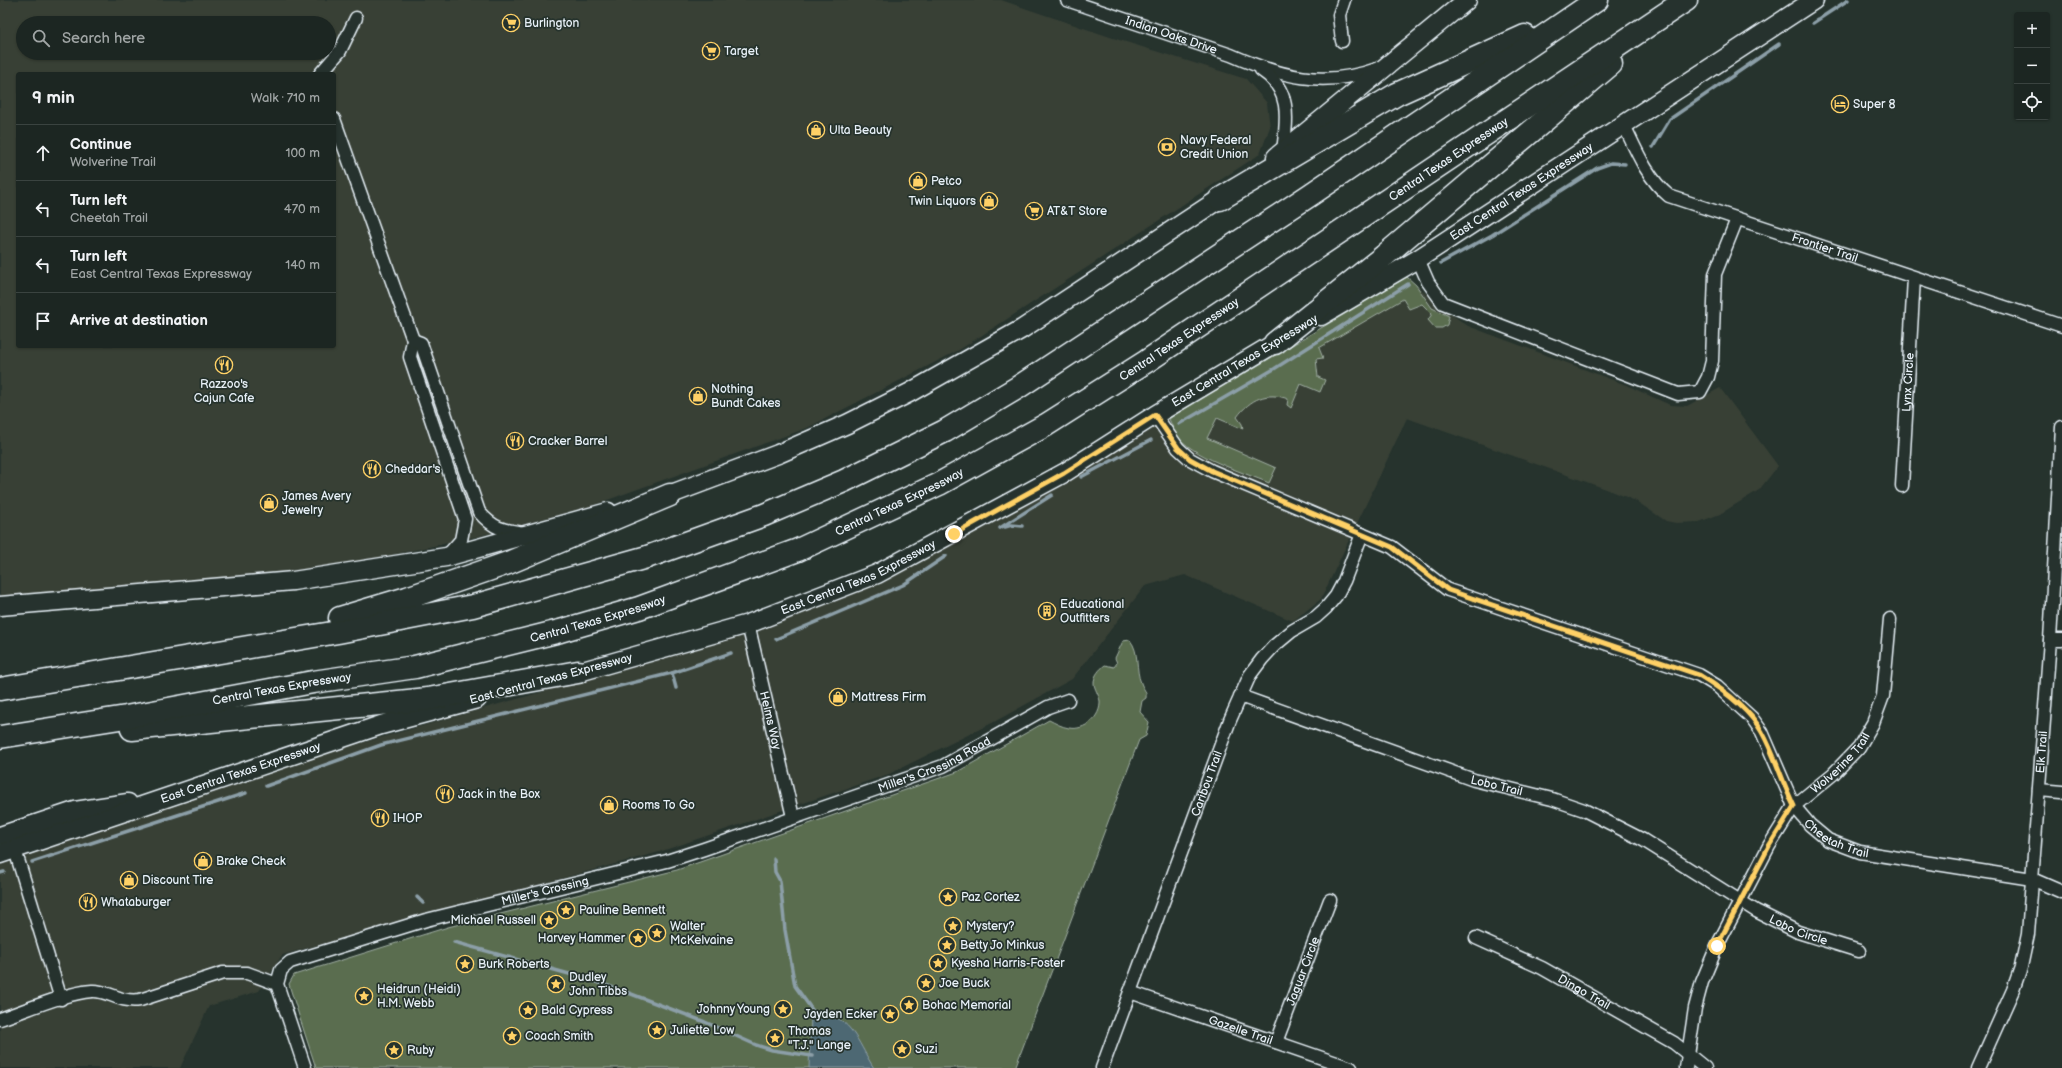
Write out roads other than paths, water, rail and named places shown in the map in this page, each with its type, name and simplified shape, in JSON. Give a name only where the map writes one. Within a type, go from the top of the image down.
[{"type":"highway","name":"Central Texas Expressway","points":[[9,736],[313,682],[416,667],[510,644],[639,608],[798,550],[939,484],[1046,425],[1147,361],[1686,0]]},
{"type":"highway","points":[[1220,199],[1397,94],[1589,5]]},
{"type":"highway","points":[[0,689],[338,632],[474,606],[647,557],[764,515],[844,481],[945,431],[1017,388],[1310,195],[1589,5]]},
{"type":"highway","points":[[1275,343],[1384,256],[1609,67],[1636,34]]},
{"type":"highway","points":[[134,666],[158,653],[349,617],[508,563],[670,495]]},
{"type":"highway","points":[[9,736],[42,740],[237,718],[374,705],[443,697],[578,672]]},
{"type":"main road","points":[[0,606],[293,581],[446,557],[670,495],[778,454],[847,424],[909,393],[1022,329],[1220,199],[1283,151],[1468,0]]},
{"type":"main road","name":"East Central Texas Expressway","points":[[7,852],[381,725],[748,624],[877,574],[1059,476],[1155,415],[1418,259],[1814,0]]},
{"type":"main road","points":[[0,836],[75,812],[113,804],[162,799]]},
{"type":"street","name":"Indian Oaks Drive","points":[[1067,0],[1231,54],[1252,64]]},
{"type":"street","points":[[1342,41],[1339,15],[1344,0]]},
{"type":"street","points":[[336,56],[340,51],[356,18]]},
{"type":"street","points":[[322,72],[332,60]]},
{"type":"street","points":[[1252,64],[1303,78],[1323,79],[1355,77],[1393,62]]},
{"type":"street","points":[[1252,64],[1272,77],[1282,94],[1288,114],[1283,151]]},
{"type":"street","points":[[336,125],[413,340],[410,357],[465,519],[461,540],[446,557]]},
{"type":"street","name":"Frontier Trail","points":[[1624,125],[1647,171],[1660,189],[1669,196],[2062,326]]},
{"type":"street","points":[[1418,259],[1428,282],[1443,303],[1678,394],[1700,392],[1708,377],[1712,361],[1715,274],[1737,219]]},
{"type":"street","name":"Lynx Circle","points":[[1902,486],[1914,278]]},
{"type":"street","points":[[413,340],[421,343],[479,512],[489,524],[504,530],[528,534]]},
{"type":"street","name":"Cheetah Trail","points":[[1155,415],[1178,448],[1190,459],[1212,471],[1392,547],[1448,590],[1692,673],[1717,686],[1752,718],[1762,732],[1794,806],[1810,825],[1828,840],[1860,852],[2032,879],[2062,892]]},
{"type":"street","name":"Elk Trail","points":[[1978,1068],[2013,990],[2021,967],[2028,934],[2050,640],[2062,427]]},
{"type":"street","name":"Caribou Trail","points":[[1102,1068],[1240,696],[1250,675],[1274,646],[1292,631],[1316,617],[1336,596],[1362,534]]},
{"type":"street","name":"Wolverine Trail","points":[[1686,1068],[1694,1008],[1702,982],[1717,946],[1769,846],[1794,806],[1833,774],[1859,747],[1873,723],[1883,696],[1890,619]]},
{"type":"street","name":"Helms Way","points":[[748,624],[794,817]]},
{"type":"street","points":[[2050,640],[2062,640]]},
{"type":"street","name":"Lobo Trail","points":[[1240,696],[1474,780],[1552,799],[1584,810],[1643,840],[1741,900]]},
{"type":"street","name":"Miller's Crossing Road","points":[[794,817],[943,766],[1048,707],[1068,700]]},
{"type":"street","points":[[2038,790],[2062,792]]},
{"type":"street","name":"Miller's Crossing","points":[[277,984],[281,970],[290,962],[295,960],[426,920],[667,861],[794,817]]},
{"type":"street","points":[[7,852],[61,999]]},
{"type":"street","name":"Jaguar Circle","points":[[1276,1042],[1330,900]]},
{"type":"street","name":"Lobo Circle","points":[[1741,900],[1756,911],[1798,932],[1859,951]]},
{"type":"street","name":"Dingo Trail","points":[[1476,938],[1542,968],[1674,1043],[1705,1068]]},
{"type":"street","points":[[0,1019],[61,999],[94,991],[129,1001],[140,1000],[222,973],[248,973],[277,984],[305,1068]]},
{"type":"street","name":"Gazelle Trail","points":[[1130,992],[1351,1068]]},
{"type":"water","points":[[828,1014],[844,1023],[856,1036],[874,1068],[809,1068],[811,1017]]},
{"type":"waterway","points":[[1813,23],[1848,0]]},
{"type":"waterway","points":[[1653,147],[1670,119],[1779,44]]},
{"type":"waterway","points":[[1441,263],[1492,235],[1597,168],[1611,163],[1625,164]]},
{"type":"waterway","points":[[1179,424],[1274,369],[1408,284]]},
{"type":"waterway","points":[[1081,477],[1151,440]]},
{"type":"waterway","points":[[1000,528],[1052,495]]},
{"type":"waterway","points":[[1005,527],[1012,525],[1022,526]]},
{"type":"waterway","points":[[776,639],[903,585],[946,556]]},
{"type":"waterway","points":[[266,786],[381,745],[672,673],[731,653]]},
{"type":"waterway","points":[[672,673],[676,688]]},
{"type":"waterway","points":[[32,862],[246,793]]},
{"type":"waterway","points":[[774,859],[775,872],[780,881],[785,930],[795,986],[818,1018]]},
{"type":"waterway","points":[[0,873],[4,872]]},
{"type":"waterway","points":[[417,897],[423,903]]},
{"type":"waterway","points":[[454,942],[587,979],[626,992],[705,1022],[756,1045],[772,1050],[812,1056]]},
{"type":"place","name":"Burlington","points":[[511,23]]},
{"type":"place","name":"Target","points":[[711,51]]},
{"type":"place","name":"Super 8","points":[[1840,104]]},
{"type":"place","name":"Ulta Beauty","points":[[816,130]]},
{"type":"place","name":"Navy Federal Credit Union","points":[[1167,147]]},
{"type":"place","name":"Petco","points":[[918,181]]},
{"type":"place","name":"Twin Liquors","points":[[989,201]]},
{"type":"place","name":"AT&T Store","points":[[1034,211]]},
{"type":"place","name":"Razzoo's Cajun Cafe","points":[[224,365]]},
{"type":"place","name":"Nothing Bundt Cakes","points":[[698,396]]},
{"type":"place","name":"Cracker Barrel","points":[[515,441]]},
{"type":"place","name":"Cheddar's","points":[[372,469]]},
{"type":"place","name":"James Avery Jewelry","points":[[269,503]]},
{"type":"place","name":"Educational Outfitters","points":[[1047,611]]},
{"type":"place","name":"Mattress Firm","points":[[838,697]]},
{"type":"place","name":"Jack in the Box","points":[[445,794]]},
{"type":"place","name":"Rooms To Go","points":[[609,805]]},
{"type":"place","name":"IHOP","points":[[380,818]]},
{"type":"place","name":"Brake Check","points":[[203,861]]},
{"type":"place","name":"Discount Tire","points":[[129,880]]},
{"type":"place","name":"Paz Cortez","points":[[948,897]]},
{"type":"place","name":"Whataburger","points":[[88,902]]},
{"type":"place","name":"Pauline Bennett","points":[[566,910]]},
{"type":"place","name":"Michael Russell","points":[[549,920]]},
{"type":"place","name":"Mystery?","points":[[953,926]]},
{"type":"place","name":"Walter McKelvaine","points":[[657,933]]},
{"type":"place","name":"Harvey Hammer","points":[[638,938]]},
{"type":"place","name":"Betty Jo Minkus","points":[[947,945]]},
{"type":"place","name":"Kyesha Harris-Foster","points":[[938,963]]},
{"type":"place","name":"Burk Roberts","points":[[465,964]]},
{"type":"place","name":"Joe Buck","points":[[926,983]]},
{"type":"place","name":"Dudley John Tibbs","points":[[556,984]]},
{"type":"place","name":"Heidrun (Heidi) H.M. Webb","points":[[364,996]]},
{"type":"place","name":"Bohac Memorial","points":[[909,1005]]},
{"type":"place","name":"Johnny Young","points":[[783,1009]]},
{"type":"place","name":"Bald Cypress","points":[[528,1010]]},
{"type":"place","name":"Jayden Ecker","points":[[890,1014]]},
{"type":"place","name":"Juliette Low","points":[[657,1030]]},
{"type":"place","name":"Coach Smith","points":[[512,1036]]},
{"type":"place","name":"Thomas \"T.J.\" Lange","points":[[775,1038]]},
{"type":"place","name":"Suzi","points":[[902,1049]]},
{"type":"place","name":"Ruby","points":[[394,1050]]}]
